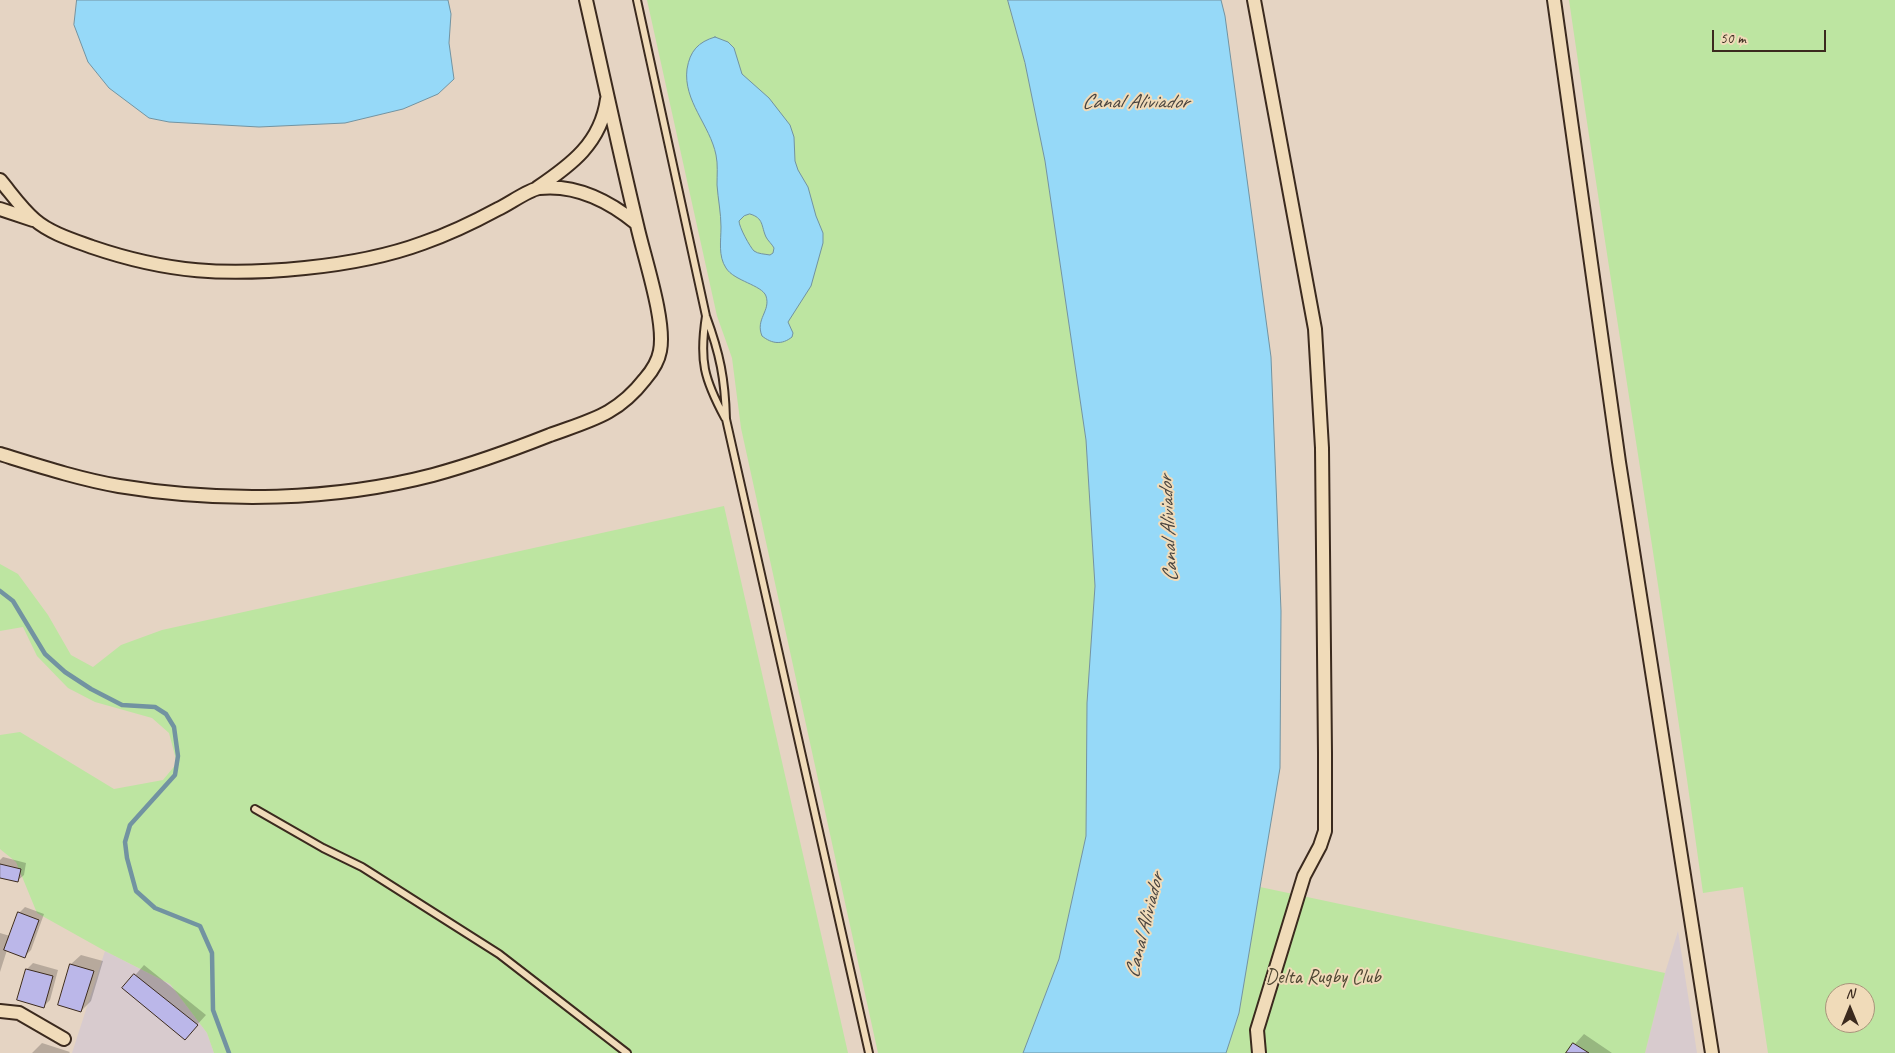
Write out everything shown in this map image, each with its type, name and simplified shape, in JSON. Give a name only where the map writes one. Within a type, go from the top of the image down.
[{"type":"street","points":[[0,454],[64,473],[118,486],[174,493],[223,496],[293,495],[383,485],[432,475],[531,443],[602,416],[624,403],[654,369],[660,352],[661,332],[586,0]]},
{"type":"street","points":[[1254,0],[1314,330],[1322,448],[1325,753],[1324,831],[1320,846],[1304,876],[1256,1030],[1258,1053]]},
{"type":"street","points":[[1554,0],[1619,462],[1712,1053]]},
{"type":"street","points":[[0,209],[36,221],[54,232],[79,242],[126,258],[167,267],[232,273],[331,265],[381,256],[423,243],[471,223],[537,188],[566,168],[581,154],[593,138],[605,113],[608,94]]},
{"type":"street","points":[[0,180],[36,221]]},
{"type":"street","points":[[537,188],[563,189],[586,194],[616,207],[636,223]]},
{"type":"street","points":[[0,1011],[18,1013],[45,1027],[64,1040]]},
{"type":"lane","points":[[637,0],[706,316],[718,346],[723,367],[726,388],[726,419],[869,1053]]},
{"type":"lane","points":[[706,316],[702,338],[703,368],[710,392],[726,419]]},
{"type":"lane","points":[[255,809],[323,848],[362,867],[499,954],[627,1053]]},
{"type":"shaded area","points":[[1678,931],[1697,1053],[1645,1053],[1665,973]]},
{"type":"shaded area","points":[[105,951],[170,984],[207,1033],[214,1053],[72,1053]]},
{"type":"green space","points":[[647,0],[1008,0],[1025,63],[1045,161],[1086,440],[1095,586],[1087,703],[1086,836],[1059,959],[1023,1053],[878,1053],[741,428],[732,358],[717,316]]},
{"type":"green space","points":[[1569,0],[1895,0],[1895,1053],[1768,1053],[1743,887],[1703,893]]},
{"type":"green space","points":[[724,506],[848,1053],[214,1053],[207,1033],[170,984],[37,913],[16,862],[0,849],[0,735],[20,732],[114,789],[163,780],[177,763],[169,733],[152,718],[95,702],[68,688],[37,656],[23,627],[0,631],[0,564],[18,574],[48,615],[71,655],[93,667],[121,645],[162,630]]},
{"type":"green space","name":"Delta Rugby Club","points":[[1260,887],[1665,973],[1645,1053],[1226,1053],[1239,1013]]},
{"type":"water","points":[[77,0],[448,0],[451,14],[449,43],[454,79],[438,94],[403,109],[345,123],[259,127],[169,122],[149,118],[109,88],[88,62],[74,25]]},
{"type":"water","name":"Canal Aliviador","points":[[1008,0],[1221,0],[1225,16],[1271,357],[1281,611],[1280,768],[1239,1013],[1226,1053],[1023,1053],[1059,959],[1086,836],[1087,703],[1095,586],[1086,440],[1045,161],[1025,63]]},
{"type":"water","points":[[715,37],[728,42],[734,48],[742,74],[769,98],[790,125],[794,137],[795,161],[808,187],[823,233],[823,243],[811,286],[788,322],[793,333],[792,337],[781,342],[770,341],[762,336],[760,330],[767,301],[766,296],[759,289],[730,272],[722,259],[716,155],[713,144],[689,92],[687,81],[687,69],[693,52],[699,45]],"holes":[[[750,214],[760,220],[766,237],[774,248],[773,253],[770,255],[754,251],[741,228],[739,221],[744,216]]]},
{"type":"building","points":[[0,864],[21,869],[18,882],[0,878]]},
{"type":"building","points":[[18,912],[39,920],[25,958],[4,950]]},
{"type":"building","points":[[70,964],[94,971],[81,1012],[58,1005]]},
{"type":"building","points":[[26,969],[53,976],[44,1008],[17,1000]]},
{"type":"building","points":[[134,974],[198,1025],[185,1040],[122,988]]},
{"type":"building","points":[[1573,1043],[1589,1053],[1566,1053]]},
{"type":"waterway","points":[[0,591],[13,601],[45,654],[65,672],[91,689],[122,705],[155,707],[166,714],[174,727],[178,756],[175,775],[130,825],[125,842],[127,858],[136,891],[155,908],[200,926],[212,953],[213,1010],[229,1053]]}]
